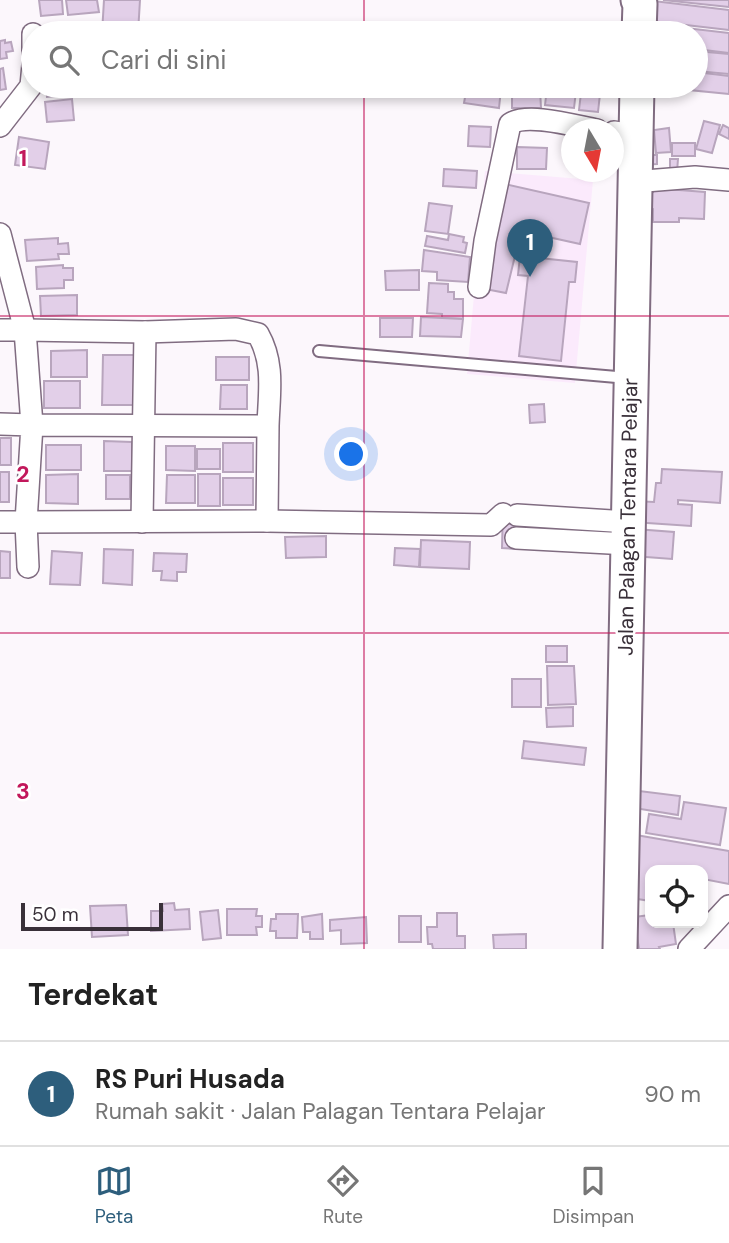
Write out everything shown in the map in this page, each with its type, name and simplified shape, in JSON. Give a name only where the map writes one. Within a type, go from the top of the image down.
[{"type":"main road","points":[[638,0],[639,21]]},
{"type":"main road","name":"Jalan Palagan Tentara Pelajar","points":[[620,949],[634,182],[624,134],[634,98]]},
{"type":"street","points":[[0,126],[21,98]]},
{"type":"street","points":[[479,287],[485,241],[510,124],[518,119],[561,124]]},
{"type":"street","points":[[634,182],[695,177],[729,180]]},
{"type":"street","points":[[0,234],[25,330],[32,425],[26,522],[28,567]]},
{"type":"street","points":[[0,330],[145,332],[236,329],[258,334],[267,351],[270,370],[267,521]]},
{"type":"street","points":[[142,522],[145,332]]},
{"type":"street","points":[[0,424],[268,426]]},
{"type":"street","points":[[0,522],[267,521],[506,526],[628,533]]},
{"type":"street","points":[[690,949],[729,906]]},
{"type":"lane","points":[[319,351],[630,378]]},
{"type":"shaded area","points":[[485,171],[561,177],[561,182],[593,182],[575,383],[467,374]]},
{"type":"building","points":[[39,0],[62,0],[63,14],[41,16]]},
{"type":"building","points":[[66,0],[97,0],[99,12],[68,15]]},
{"type":"building","points":[[104,0],[140,0],[139,21],[103,21]]},
{"type":"building","points":[[645,0],[729,10],[729,30],[708,28],[708,21],[643,20]]},
{"type":"building","points":[[663,0],[729,0],[729,7]]},
{"type":"building","points":[[708,31],[729,33],[729,53],[708,50]]},
{"type":"building","points":[[5,40],[5,43],[11,42],[13,51],[6,52],[7,58],[0,59],[0,41]]},
{"type":"building","points":[[708,52],[729,54],[729,74],[708,72]]},
{"type":"building","points":[[3,68],[6,89],[0,90],[0,69]]},
{"type":"building","points":[[708,73],[729,76],[729,94],[708,92]]},
{"type":"building","points":[[465,98],[500,98],[499,108],[464,103]]},
{"type":"building","points":[[512,98],[540,98],[541,108],[512,108]]},
{"type":"building","points":[[546,98],[575,98],[574,108],[545,105]]},
{"type":"building","points":[[580,98],[600,98],[598,112],[579,110]]},
{"type":"building","points":[[72,99],[74,120],[47,122],[45,102]]},
{"type":"building","points":[[704,121],[720,125],[712,153],[696,149]]},
{"type":"building","points":[[723,125],[729,128],[729,139],[719,134]]},
{"type":"building","points":[[469,126],[491,127],[490,147],[468,146]]},
{"type":"building","points":[[669,128],[671,152],[656,153],[654,130]]},
{"type":"building","points":[[19,137],[49,142],[45,169],[15,165]]},
{"type":"building","points":[[672,143],[695,143],[695,156],[672,156]]},
{"type":"building","points":[[517,147],[547,148],[546,169],[517,169]]},
{"type":"building","points":[[637,155],[657,155],[657,164],[637,165]]},
{"type":"building","points":[[670,159],[678,159],[677,172],[670,172]]},
{"type":"building","points":[[444,169],[477,171],[476,188],[443,186]]},
{"type":"building","points":[[505,184],[589,203],[580,244],[521,231],[506,293],[480,288]]},
{"type":"building","points":[[653,188],[705,192],[704,219],[679,218],[679,222],[653,222],[653,209],[647,208],[648,192],[653,192]]},
{"type":"building","points":[[429,203],[452,206],[448,234],[425,231]]},
{"type":"building","points":[[449,234],[464,237],[463,242],[467,243],[465,253],[425,246],[427,236],[448,240]]},
{"type":"building","points":[[58,238],[58,244],[68,243],[69,254],[58,254],[59,259],[27,261],[25,240]]},
{"type":"building","points":[[424,250],[470,257],[468,282],[437,280],[437,272],[422,271]]},
{"type":"building","points":[[520,256],[577,262],[575,282],[569,282],[561,361],[519,356],[528,276],[518,275]]},
{"type":"building","points":[[63,265],[63,268],[73,268],[73,280],[64,280],[64,288],[37,289],[36,267]]},
{"type":"building","points":[[419,270],[419,290],[386,290],[385,271]]},
{"type":"building","points":[[429,283],[448,284],[448,292],[454,292],[454,299],[463,299],[463,319],[442,318],[442,314],[427,313]]},
{"type":"building","points":[[77,295],[77,315],[41,316],[40,296]]},
{"type":"building","points":[[421,317],[463,319],[461,337],[420,336]]},
{"type":"building","points":[[380,318],[413,318],[412,337],[380,337]]},
{"type":"building","points":[[87,350],[87,377],[51,377],[51,351]]},
{"type":"building","points":[[103,355],[136,355],[136,405],[102,405]]},
{"type":"building","points":[[216,357],[249,357],[249,380],[216,380]]},
{"type":"building","points":[[44,381],[80,381],[80,408],[44,408]]},
{"type":"building","points":[[221,385],[247,385],[247,409],[220,409]]},
{"type":"building","points":[[544,404],[545,422],[530,423],[529,405]]},
{"type":"building","points":[[0,438],[11,438],[11,465],[0,465]]},
{"type":"building","points":[[104,441],[132,442],[132,471],[104,471]]},
{"type":"building","points":[[223,443],[253,443],[253,472],[223,472]]},
{"type":"building","points":[[46,445],[81,445],[81,470],[46,470]]},
{"type":"building","points":[[166,446],[195,446],[195,471],[166,470]]},
{"type":"building","points":[[197,449],[220,449],[220,469],[197,469]]},
{"type":"building","points":[[662,469],[722,472],[720,503],[678,500],[678,504],[692,505],[691,526],[633,522],[634,501],[654,502],[656,483],[661,483]]},
{"type":"building","points":[[0,472],[9,472],[9,502],[0,502]]},
{"type":"building","points":[[78,474],[78,504],[46,503],[46,475]]},
{"type":"building","points":[[198,474],[220,474],[220,506],[198,506]]},
{"type":"building","points":[[106,475],[130,475],[130,499],[106,499]]},
{"type":"building","points":[[167,475],[195,475],[195,503],[166,503]]},
{"type":"building","points":[[223,478],[253,478],[253,505],[223,505]]},
{"type":"building","points":[[503,507],[517,507],[516,549],[502,548]]},
{"type":"building","points":[[635,529],[674,532],[672,559],[633,556]]},
{"type":"building","points":[[326,536],[326,557],[286,558],[285,537]]},
{"type":"building","points":[[421,540],[470,542],[469,569],[420,567]]},
{"type":"building","points":[[395,548],[420,549],[419,567],[394,565]]},
{"type":"building","points":[[104,549],[133,550],[132,585],[103,583]]},
{"type":"building","points":[[0,551],[10,552],[10,578],[0,578]]},
{"type":"building","points":[[52,551],[82,553],[80,585],[50,584]]},
{"type":"building","points":[[154,553],[187,554],[186,572],[177,572],[177,581],[161,580],[162,571],[153,571]]},
{"type":"building","points":[[546,646],[567,646],[567,662],[546,662]]},
{"type":"building","points":[[547,666],[574,666],[576,704],[548,705]]},
{"type":"building","points":[[512,679],[541,679],[541,707],[512,707]]},
{"type":"building","points":[[573,707],[573,726],[547,727],[546,708]]},
{"type":"building","points":[[524,741],[586,748],[584,765],[522,758]]},
{"type":"building","points":[[631,790],[680,796],[678,815],[628,807]]},
{"type":"building","points":[[684,802],[726,808],[720,845],[646,833],[649,814],[681,819]]},
{"type":"building","points":[[636,835],[729,851],[729,884],[708,880],[708,865],[645,865],[645,900],[625,897]]},
{"type":"building","points":[[174,903],[175,910],[189,909],[190,929],[151,931],[151,911],[163,911],[162,904]]},
{"type":"building","points":[[126,905],[128,935],[92,937],[90,906]]},
{"type":"building","points":[[227,909],[257,909],[256,916],[262,916],[262,927],[256,927],[257,935],[227,935]]},
{"type":"building","points":[[218,910],[221,938],[203,940],[200,912]]},
{"type":"building","points":[[437,913],[457,913],[457,936],[465,936],[465,949],[433,949],[432,944],[428,944],[427,927],[437,927]]},
{"type":"building","points":[[276,914],[298,914],[297,938],[276,938],[276,931],[270,931],[271,919],[276,919]]},
{"type":"building","points":[[322,914],[323,939],[310,939],[310,932],[303,932],[302,917]]},
{"type":"building","points":[[399,916],[421,916],[421,942],[399,942]]},
{"type":"building","points":[[645,916],[645,928],[674,928],[676,944],[659,947],[660,949],[639,949],[634,917]]},
{"type":"building","points":[[366,917],[367,943],[341,944],[341,930],[330,931],[330,920]]},
{"type":"building","points":[[526,934],[526,949],[494,949],[493,935]]},
{"type":"place","name":"RS Puri Husada","points":[[530,277]]}]
